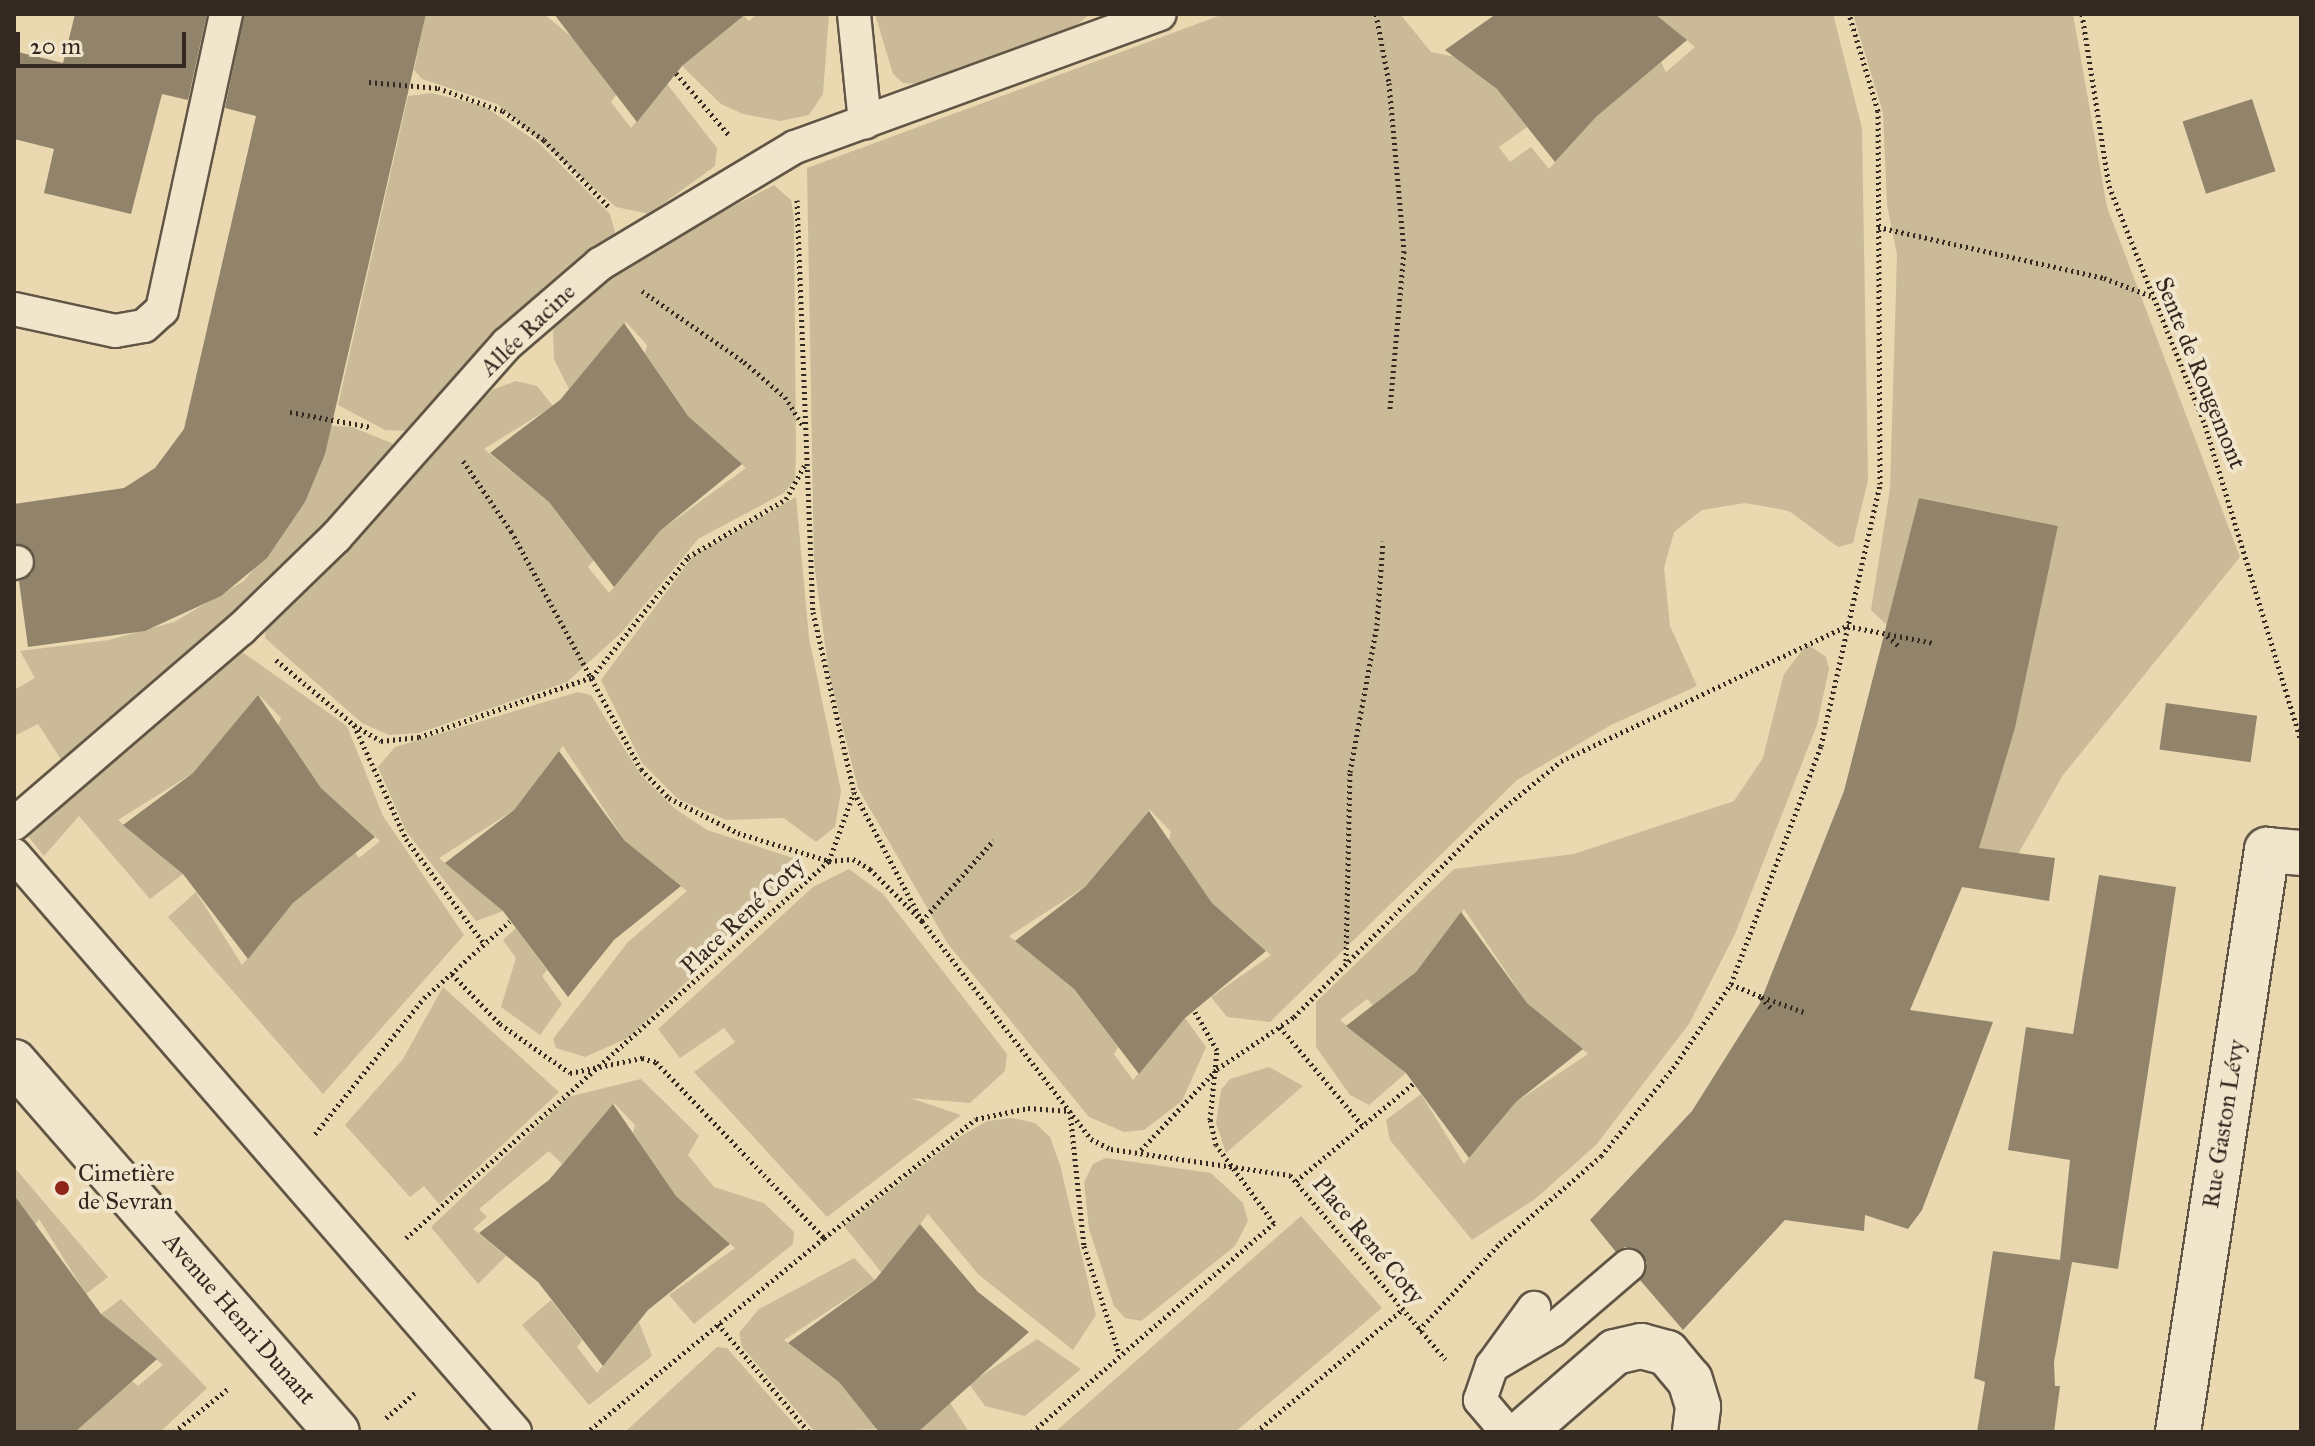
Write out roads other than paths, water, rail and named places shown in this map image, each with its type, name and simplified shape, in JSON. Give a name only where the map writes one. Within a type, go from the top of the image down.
[{"type":"street","name":"Rue Gaston Lévy","points":[[2178,1432],[2267,850],[2301,853]]},
{"type":"street","name":"Avenue Henri Dunant","points":[[14,1062],[337,1432]]},
{"type":"street","points":[[1523,1432],[1615,1352],[1641,1346],[1667,1353],[1690,1380],[1698,1407],[1695,1432]]},
{"type":"lane","points":[[14,309],[115,331],[144,326],[162,310],[226,14]]},
{"type":"lane","points":[[854,14],[865,122]]},
{"type":"lane","name":"Allée Racine","points":[[14,824],[241,629],[336,537],[507,344],[600,264],[795,147],[1160,14]]},
{"type":"lane","points":[[14,855],[515,1432]]},
{"type":"lane","points":[[1492,1366],[1553,1330],[1628,1266]]},
{"type":"lane","points":[[1507,1432],[1480,1400],[1492,1366],[1534,1308]]},
{"type":"place","name":"Cimetière de Sevran","points":[[62,1188]]}]
